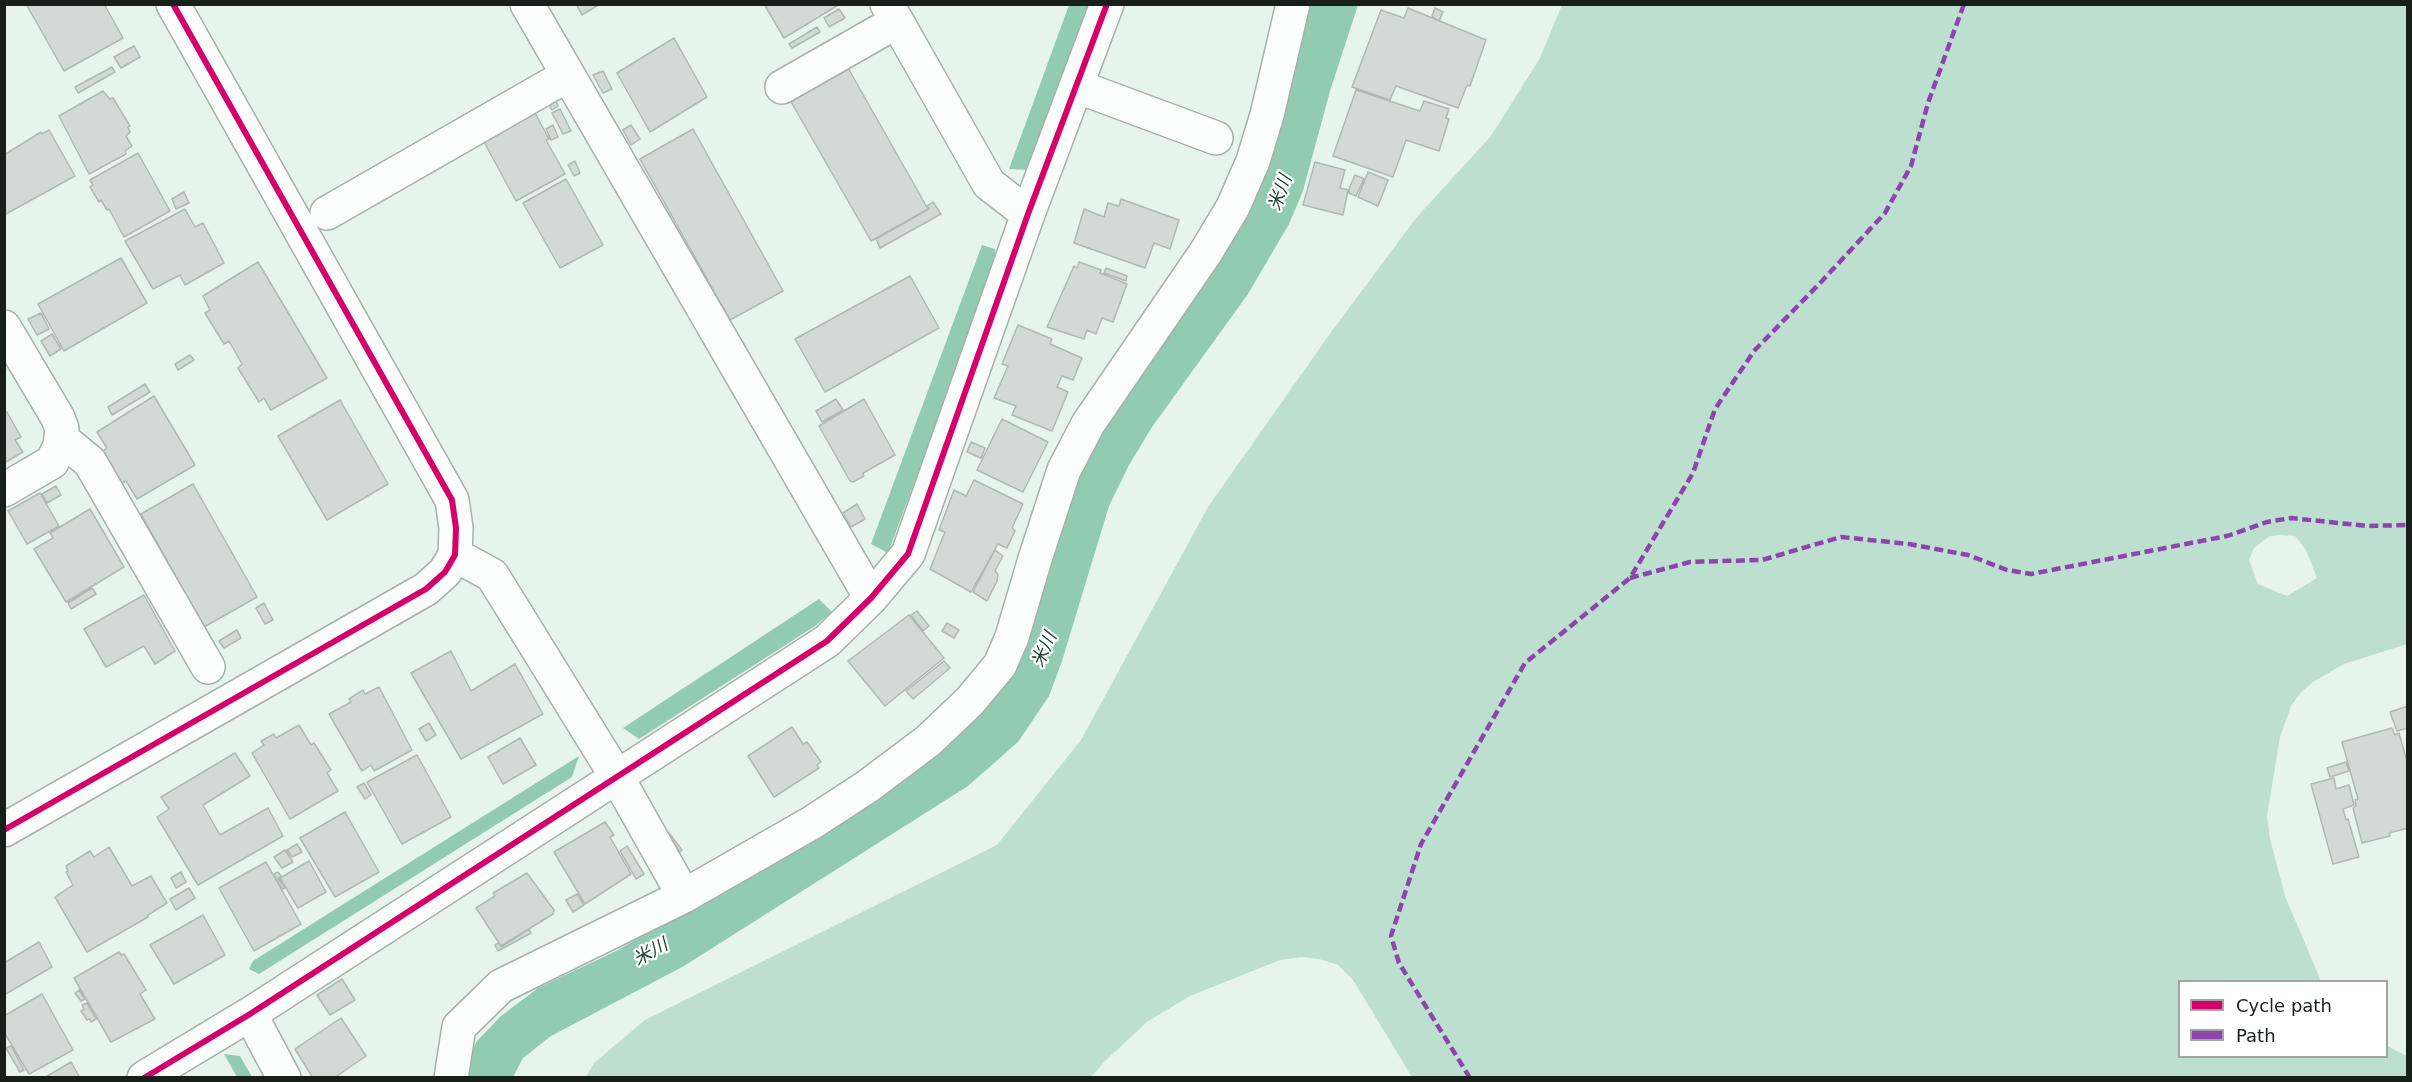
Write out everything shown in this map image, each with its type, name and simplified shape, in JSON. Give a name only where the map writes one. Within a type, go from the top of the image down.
[{"type":"street","points":[[4,830],[426,588],[445,572],[455,555],[456,528],[452,500],[173,4]]},
{"type":"street","points":[[527,4],[871,598]]},
{"type":"street","points":[[144,1077],[250,1014],[827,641],[871,598],[908,554],[1028,214],[1107,4]]},
{"type":"street","points":[[451,1077],[459,1027],[501,986],[684,896],[813,822],[868,786],[928,741],[970,701],[1000,665],[1012,637],[1064,470],[1088,424],[1206,252],[1233,207],[1253,161],[1267,116],[1293,4]]},
{"type":"street","points":[[782,87],[892,13],[989,184],[1028,214]]},
{"type":"street","points":[[327,213],[568,75]]},
{"type":"street","points":[[1076,86],[1216,138]]},
{"type":"street","points":[[4,327],[58,418],[62,429],[60,446],[52,462],[4,490]]},
{"type":"street","points":[[62,439],[90,462],[208,667]]},
{"type":"street","points":[[455,555],[492,575],[617,777],[684,896]]},
{"type":"street","points":[[250,1014],[284,1077]]},
{"type":"shaded area","points":[[1562,5],[2407,5],[2407,644],[2344,664],[2313,682],[2301,692],[2291,706],[2280,737],[2267,816],[2270,839],[2285,896],[2321,980],[2178,980],[2178,1058],[2388,1058],[2388,1046],[2407,1056],[2407,1077],[1412,1077],[1353,980],[1338,965],[1319,959],[1301,957],[1280,960],[1190,996],[1147,1022],[1091,1077],[586,1077],[594,1063],[645,1020],[997,845],[1081,740],[1208,507],[1329,335],[1416,218],[1491,136],[1540,58]],"holes":[[[2270,536],[2295,536],[2306,550],[2317,578],[2287,596],[2258,584],[2249,560],[2254,548]]]},
{"type":"water","points":[[1069,5],[1091,5],[1031,170],[1009,169]]},
{"type":"water","name":"米川","points":[[1304,5],[1358,5],[1330,91],[1303,191],[1289,224],[1248,294],[1152,427],[1129,465],[1109,506],[1062,661],[1049,696],[1018,742],[968,786],[684,966],[551,1036],[523,1058],[513,1077],[458,1078],[477,1041],[501,1016],[538,988],[616,951],[676,916],[951,739],[1079,464],[1243,214]]},
{"type":"water","points":[[982,245],[995,249],[997,261],[888,553],[871,544]]},
{"type":"water","points":[[819,599],[832,612],[815,626],[639,739],[623,728]]},
{"type":"water","points":[[579,756],[572,777],[259,974],[249,969],[253,961]]},
{"type":"water","points":[[224,1054],[240,1056],[252,1077],[237,1077]]},
{"type":"building","points":[[26,4],[104,4],[123,38],[64,71]]},
{"type":"building","points":[[576,4],[600,4],[582,15]]},
{"type":"building","points":[[764,4],[840,4],[784,38]]},
{"type":"building","points":[[1408,8],[1486,40],[1470,86],[1467,85],[1458,108],[1396,86],[1390,100],[1352,87],[1381,10],[1404,18]]},
{"type":"building","points":[[1435,8],[1443,12],[1439,21],[1432,16]]},
{"type":"building","points":[[839,9],[845,18],[829,27],[824,18]]},
{"type":"building","points":[[817,27],[820,32],[792,48],[789,44]]},
{"type":"building","points":[[674,38],[707,97],[650,132],[617,73]]},
{"type":"building","points":[[134,46],[140,57],[121,68],[114,57]]},
{"type":"building","points":[[112,67],[115,72],[78,93],[75,87]]},
{"type":"building","points":[[848,68],[928,209],[871,241],[790,100]]},
{"type":"building","points":[[603,71],[612,89],[603,93],[593,75]]},
{"type":"building","points":[[1356,90],[1420,111],[1424,101],[1449,109],[1446,118],[1449,119],[1439,151],[1406,140],[1393,177],[1333,156]]},
{"type":"building","points":[[103,91],[110,99],[113,98],[130,126],[128,127],[130,132],[126,136],[132,146],[125,151],[126,154],[89,174],[59,116]]},
{"type":"building","points":[[556,101],[558,106],[552,110],[549,105]]},
{"type":"building","points":[[560,109],[571,131],[563,134],[552,113]]},
{"type":"building","points":[[535,113],[549,139],[546,140],[565,174],[516,201],[483,140]]},
{"type":"building","points":[[553,125],[558,137],[551,140],[546,129]]},
{"type":"building","points":[[631,125],[640,139],[631,145],[623,130]]},
{"type":"building","points":[[693,129],[783,291],[730,320],[640,159]]},
{"type":"building","points":[[49,130],[75,176],[4,215],[4,155],[41,132],[42,134]]},
{"type":"building","points":[[138,153],[170,211],[124,237],[109,209],[107,210],[101,200],[99,202],[90,187],[93,185],[90,180]]},
{"type":"building","points":[[575,161],[580,173],[574,176],[568,165]]},
{"type":"building","points":[[1315,162],[1345,170],[1340,188],[1348,190],[1343,215],[1303,205]]},
{"type":"building","points":[[1368,172],[1388,180],[1378,206],[1358,197]]},
{"type":"building","points":[[1355,175],[1364,179],[1356,196],[1349,193]]},
{"type":"building","points":[[566,179],[603,245],[560,268],[523,203]]},
{"type":"building","points":[[184,192],[189,203],[176,209],[172,199]]},
{"type":"building","points":[[1121,199],[1179,220],[1170,249],[1154,243],[1145,268],[1074,243],[1084,209],[1104,217],[1108,203],[1119,206]]},
{"type":"building","points":[[933,202],[941,214],[880,248],[876,239],[929,209],[927,206]]},
{"type":"building","points":[[185,209],[195,227],[203,223],[224,263],[185,285],[180,275],[153,289],[125,241]]},
{"type":"building","points":[[121,258],[147,303],[64,351],[38,304]]},
{"type":"building","points":[[258,262],[327,378],[271,410],[264,398],[259,402],[238,368],[242,364],[229,341],[224,344],[205,313],[210,310],[203,296]]},
{"type":"building","points":[[1079,262],[1101,270],[1100,273],[1127,284],[1113,322],[1102,318],[1096,334],[1087,330],[1084,339],[1047,327],[1074,266],[1077,268]]},
{"type":"building","points":[[1106,268],[1127,276],[1126,281],[1104,273]]},
{"type":"building","points":[[910,276],[939,328],[825,392],[795,339]]},
{"type":"building","points":[[41,313],[49,329],[37,335],[28,319]]},
{"type":"building","points":[[1018,325],[1052,339],[1050,344],[1082,358],[1073,380],[1062,376],[1057,387],[1068,392],[1052,431],[1012,415],[1016,406],[994,398],[1008,366],[1002,364]]},
{"type":"building","points":[[52,334],[61,349],[50,356],[41,341]]},
{"type":"building","points":[[190,355],[194,360],[178,370],[175,364]]},
{"type":"building","points":[[145,384],[150,392],[112,415],[108,407]]},
{"type":"building","points":[[154,396],[195,465],[137,499],[126,481],[121,484],[103,451],[107,448],[97,432]]},
{"type":"building","points":[[836,399],[843,410],[822,422],[816,411]]},
{"type":"building","points":[[864,399],[895,455],[863,473],[864,476],[853,482],[850,481],[819,426]]},
{"type":"building","points":[[340,400],[388,484],[327,520],[278,436]]},
{"type":"building","points":[[7,412],[21,437],[15,440],[23,452],[4,463],[4,413]]},
{"type":"building","points":[[1002,419],[1048,442],[1023,492],[977,470]]},
{"type":"building","points":[[971,442],[985,448],[981,458],[967,452]]},
{"type":"building","points":[[974,480],[1023,504],[1012,528],[1015,531],[1007,548],[998,544],[971,592],[930,569],[945,532],[939,530],[954,490],[966,496]]},
{"type":"building","points":[[193,484],[257,597],[204,627],[141,514]]},
{"type":"building","points":[[56,486],[61,495],[47,503],[42,494]]},
{"type":"building","points":[[40,493],[59,526],[27,544],[8,511]]},
{"type":"building","points":[[857,504],[865,519],[851,527],[843,513]]},
{"type":"building","points":[[90,509],[124,567],[66,602],[34,549],[53,538],[50,533]]},
{"type":"building","points":[[995,550],[1003,556],[995,571],[998,574],[997,581],[987,601],[973,592]]},
{"type":"building","points":[[92,588],[96,594],[71,609],[68,603]]},
{"type":"building","points":[[144,595],[175,651],[155,664],[144,646],[106,667],[84,629]]},
{"type":"building","points":[[264,603],[273,620],[265,624],[256,608]]},
{"type":"building","points":[[917,611],[929,626],[923,631],[911,615]]},
{"type":"building","points":[[909,615],[944,658],[885,706],[848,661]]},
{"type":"building","points":[[947,623],[959,630],[954,638],[942,631]]},
{"type":"building","points":[[237,630],[241,638],[224,648],[219,641]]},
{"type":"building","points":[[451,651],[471,691],[515,664],[543,714],[461,759],[411,673]]},
{"type":"building","points":[[944,661],[950,668],[913,699],[906,691]]},
{"type":"building","points":[[379,687],[412,750],[374,771],[371,765],[362,771],[329,714],[351,702],[349,699],[363,690],[365,694]]},
{"type":"building","points":[[2408,706],[2408,728],[2397,731],[2390,712]]},
{"type":"building","points":[[429,723],[436,735],[426,741],[419,729]]},
{"type":"building","points":[[299,725],[311,745],[314,743],[331,770],[327,773],[338,791],[290,819],[252,753],[264,745],[261,741],[274,734],[276,738]]},
{"type":"building","points":[[792,727],[803,744],[807,742],[821,762],[817,765],[819,768],[774,797],[748,756]]},
{"type":"building","points":[[2392,728],[2395,735],[2399,733],[2408,765],[2408,828],[2389,833],[2390,836],[2362,843],[2353,808],[2356,806],[2355,800],[2358,799],[2342,742]]},
{"type":"building","points":[[520,738],[536,765],[503,784],[488,757]]},
{"type":"building","points":[[235,753],[250,776],[203,805],[220,835],[268,808],[283,836],[198,885],[157,817],[169,809],[161,797]]},
{"type":"building","points":[[417,755],[451,817],[402,844],[367,782]]},
{"type":"building","points":[[2346,762],[2349,771],[2330,777],[2327,768]]},
{"type":"building","points":[[2334,778],[2336,789],[2349,785],[2354,805],[2343,809],[2359,857],[2333,864],[2311,784]]},
{"type":"building","points":[[364,783],[371,795],[365,799],[357,787]]},
{"type":"building","points":[[345,812],[379,872],[335,897],[300,838]]},
{"type":"building","points":[[605,822],[614,835],[610,837],[631,874],[585,904],[554,852]]},
{"type":"building","points":[[669,833],[682,850],[680,852],[667,835]]},
{"type":"building","points":[[297,844],[302,852],[292,857],[287,850]]},
{"type":"building","points":[[627,846],[644,874],[636,879],[620,851]]},
{"type":"building","points":[[109,847],[132,886],[151,876],[167,903],[148,917],[87,952],[55,897],[73,885],[66,872],[68,871],[66,866],[90,851],[94,857]]},
{"type":"building","points":[[285,850],[293,862],[282,868],[274,857]]},
{"type":"building","points":[[309,861],[326,892],[298,908],[280,878]]},
{"type":"building","points":[[266,862],[301,924],[254,951],[219,888]]},
{"type":"building","points":[[181,872],[186,882],[176,888],[171,878]]},
{"type":"building","points":[[278,872],[281,876],[278,878],[285,888],[282,889],[274,874]]},
{"type":"building","points":[[527,873],[554,910],[553,914],[501,946],[476,908],[495,896],[493,893]]},
{"type":"building","points":[[189,888],[195,898],[176,910],[170,899]]},
{"type":"building","points":[[577,894],[584,905],[573,912],[566,900]]},
{"type":"building","points":[[203,915],[225,955],[174,984],[150,945]]},
{"type":"building","points":[[529,929],[531,933],[498,951],[495,945],[499,943],[501,947]]},
{"type":"building","points":[[39,942],[52,967],[4,995],[4,963]]},
{"type":"building","points":[[119,952],[121,955],[124,954],[146,990],[140,994],[155,1019],[111,1042],[74,978]]},
{"type":"building","points":[[342,979],[355,1000],[330,1015],[317,995]]},
{"type":"building","points":[[79,990],[85,999],[81,1001],[75,993]]},
{"type":"building","points":[[42,994],[73,1050],[29,1074],[4,1032],[4,1016]]},
{"type":"building","points":[[87,1003],[96,1019],[91,1022],[81,1011],[84,1009],[82,1005]]},
{"type":"building","points":[[341,1018],[366,1056],[334,1078],[313,1078],[295,1049]]},
{"type":"building","points":[[11,1046],[24,1070],[20,1072],[6,1048]]},
{"type":"building","points":[[71,1062],[80,1078],[44,1078]]},
{"type":"marked path","points":[[1470,1078],[1399,963],[1391,936],[1421,844],[1525,663],[1630,578],[1693,473],[1715,409],[1754,351],[1885,213],[1911,166],[1928,103],[1964,4]]},
{"type":"marked path","points":[[1630,578],[1690,562],[1762,560],[1841,537],[1909,544],[1968,555],[2007,570],[2031,574],[2227,536],[2267,522],[2291,518],[2367,526],[2408,525]]},
{"type":"cycle path","points":[[4,830],[426,589],[445,572],[455,555],[456,528],[452,500],[173,4]]},
{"type":"cycle path","points":[[144,1078],[250,1014],[827,641],[871,598],[908,554],[1028,214],[1107,4]]}]
